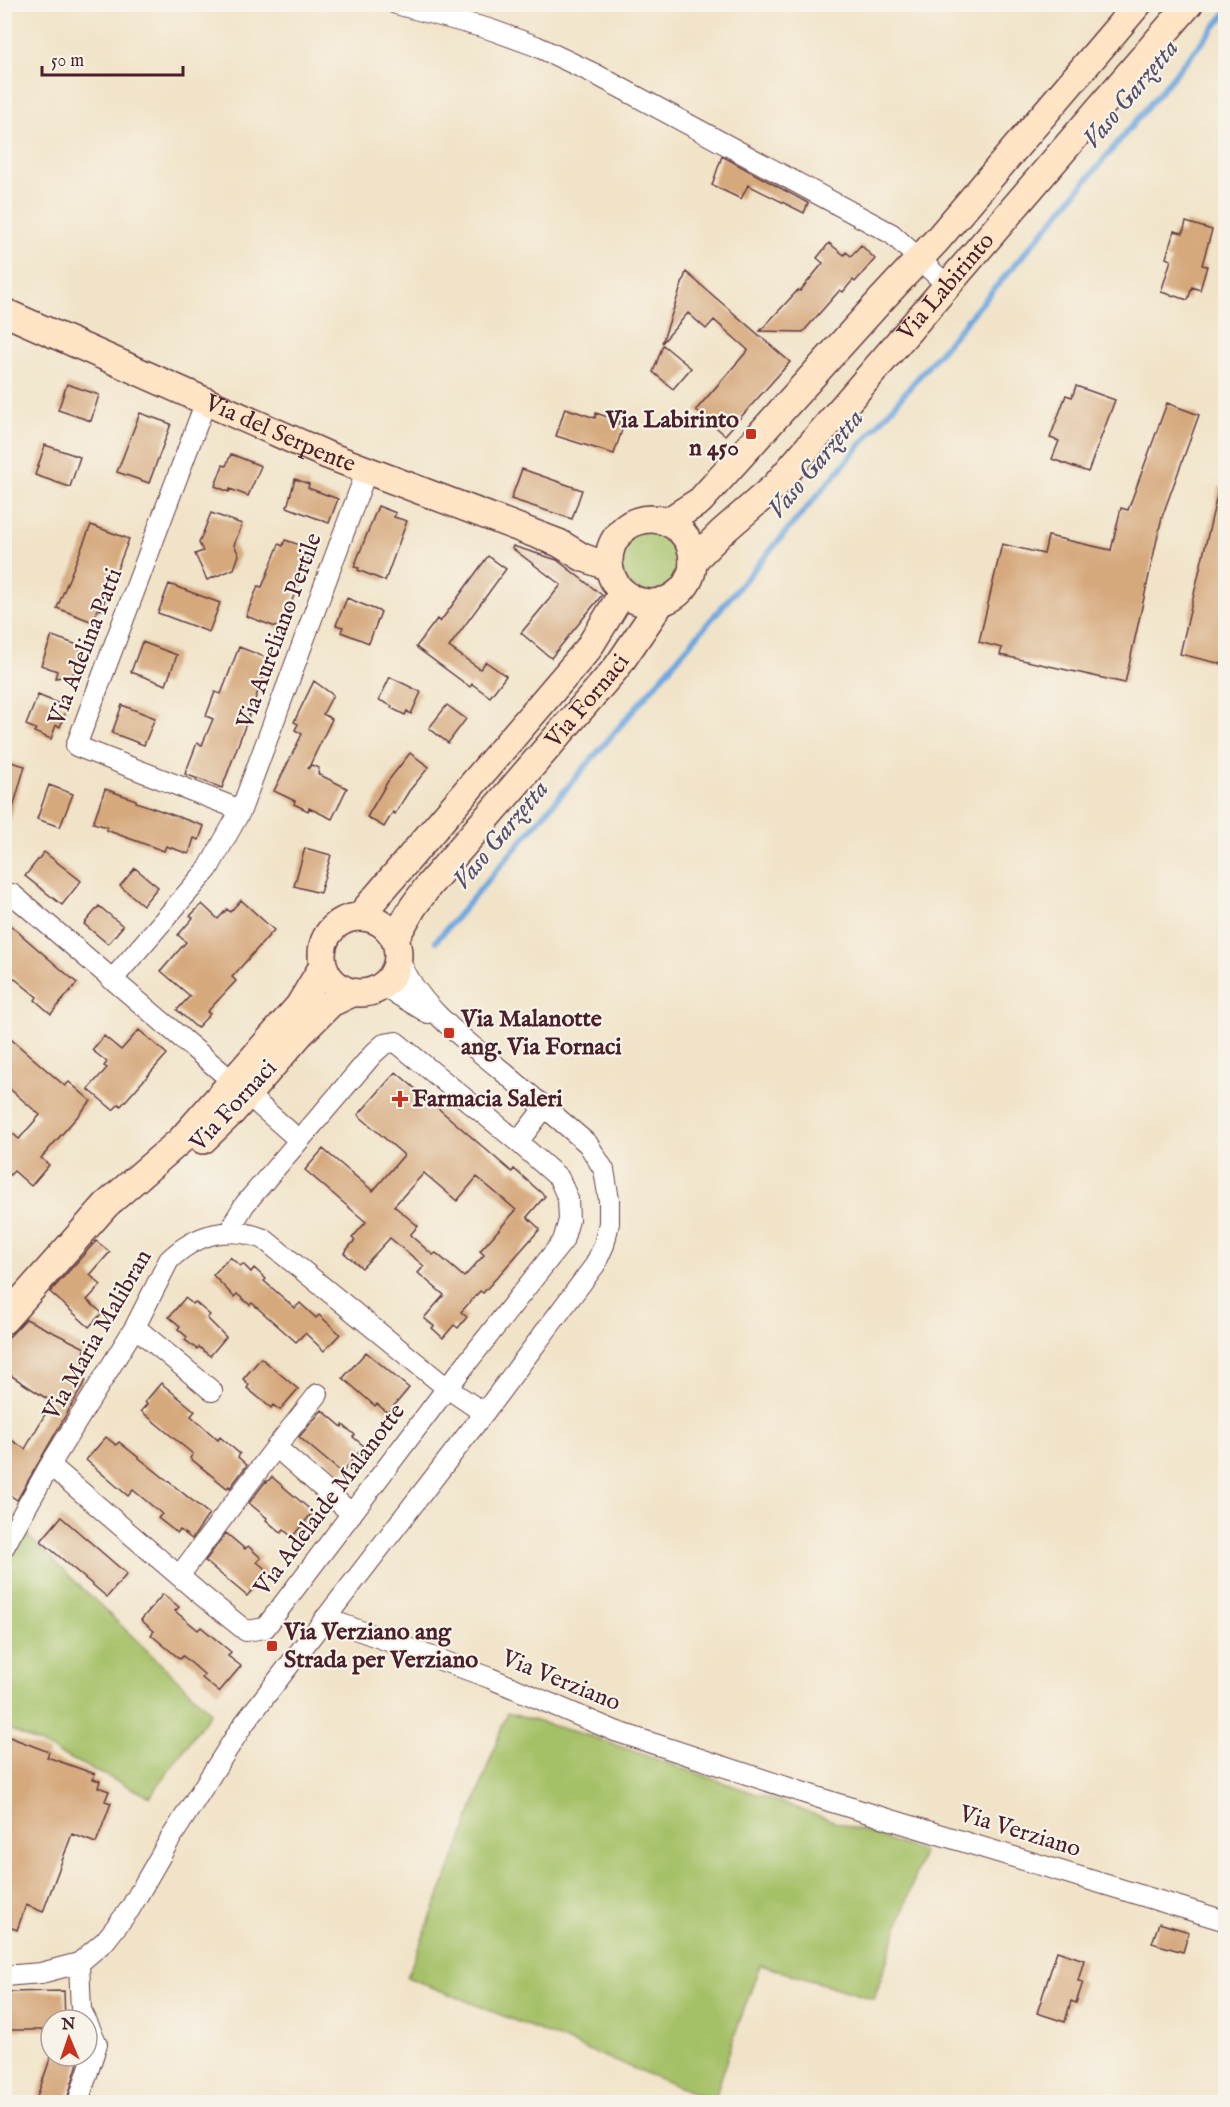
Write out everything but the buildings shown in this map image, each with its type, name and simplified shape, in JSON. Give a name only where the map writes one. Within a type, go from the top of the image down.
[{"type":"street","points":[[396,4],[536,46],[595,74],[892,234],[947,285]]},
{"type":"street","name":"Via Labirinto","points":[[667,522],[700,501],[919,259],[1138,4]]},
{"type":"street","points":[[1148,4],[1170,27]]},
{"type":"street","name":"Via Labirinto","points":[[693,561],[775,486],[1189,4]]},
{"type":"street","name":"Via del Serpente","points":[[4,312],[327,455],[560,543],[582,556],[609,567]]},
{"type":"street","name":"Via Adelina Patti","points":[[206,401],[76,747],[241,810]]},
{"type":"street","name":"Via Aureliano Pertile","points":[[241,810],[367,470]]},
{"type":"street","points":[[662,601],[646,603],[623,592],[613,580],[609,567],[610,548],[614,540],[623,529],[638,520],[655,519],[667,522],[685,536],[692,551],[693,561]]},
{"type":"street","name":"Via del Serpente","points":[[560,543],[614,540]]},
{"type":"street","name":"Via Fornaci","points":[[7,1311],[106,1205],[240,1088],[331,1003],[352,993],[368,993],[383,986],[396,970],[397,949],[413,907],[429,885],[617,667],[662,601],[671,598],[686,584],[693,561]]},
{"type":"street","name":"Via Fornaci","points":[[240,1088],[299,1006],[323,966],[321,953],[329,933],[339,923],[359,917],[588,649],[623,592]]},
{"type":"street","points":[[112,980],[208,868],[241,810]]},
{"type":"street","points":[[4,902],[12,894],[299,1140]]},
{"type":"street","points":[[4,1976],[41,1973],[79,1963],[105,1941],[130,1909],[169,1841],[243,1725],[596,1265],[604,1245],[609,1223],[609,1200],[604,1170],[588,1144],[450,1027],[420,995],[404,972],[390,931],[376,920],[359,917]]},
{"type":"street","points":[[323,966],[334,984],[352,993]]},
{"type":"street","points":[[383,986],[450,1027]]},
{"type":"street","name":"Via Adelaide Malanotte","points":[[179,1576],[246,1631],[265,1628],[447,1388],[563,1241],[569,1220],[568,1199],[559,1178],[519,1142],[396,1042],[384,1044],[374,1054],[244,1204],[234,1222],[233,1232]]},
{"type":"street","points":[[519,1142],[545,1107]]},
{"type":"street","points":[[233,1232],[247,1233],[264,1239],[447,1388],[484,1413]]},
{"type":"street","name":"Via Maria Malibran","points":[[4,1547],[50,1465],[135,1327],[169,1260],[178,1251],[196,1241],[218,1233],[233,1232]]},
{"type":"street","points":[[135,1327],[212,1391]]},
{"type":"street","points":[[50,1465],[179,1576],[318,1394]]},
{"type":"street","points":[[276,1447],[352,1514]]},
{"type":"street","name":"Via Verziano","points":[[325,1618],[490,1678],[615,1731],[832,1802],[1226,1921]]},
{"type":"street","points":[[79,1963],[81,2008]]},
{"type":"street","points":[[78,2103],[90,2068]]},
{"type":"green space","points":[[650,530],[667,535],[672,539],[676,544],[681,561],[676,578],[672,583],[667,587],[650,592],[633,587],[628,583],[624,578],[619,561],[624,544],[628,539],[633,535]]},
{"type":"green space","points":[[25,1533],[211,1712],[150,1797],[5,1727],[5,1572]]},
{"type":"green space","points":[[507,1713],[593,1737],[923,1852],[874,1999],[760,1965],[714,2101],[407,1977],[460,1844]]},
{"type":"waterway","name":"Vaso Garzetta","points":[[436,941],[1059,213],[1226,13]]},
{"type":"place","name":"Via Labirinto n 450","points":[[751,434]]},
{"type":"place","name":"Via Malanotte ang. Via Fornaci","points":[[449,1033]]},
{"type":"place","name":"Farmacia Saleri","points":[[400,1099]]},
{"type":"place","name":"Via Verziano ang Strada per Verziano","points":[[272,1646]]}]
